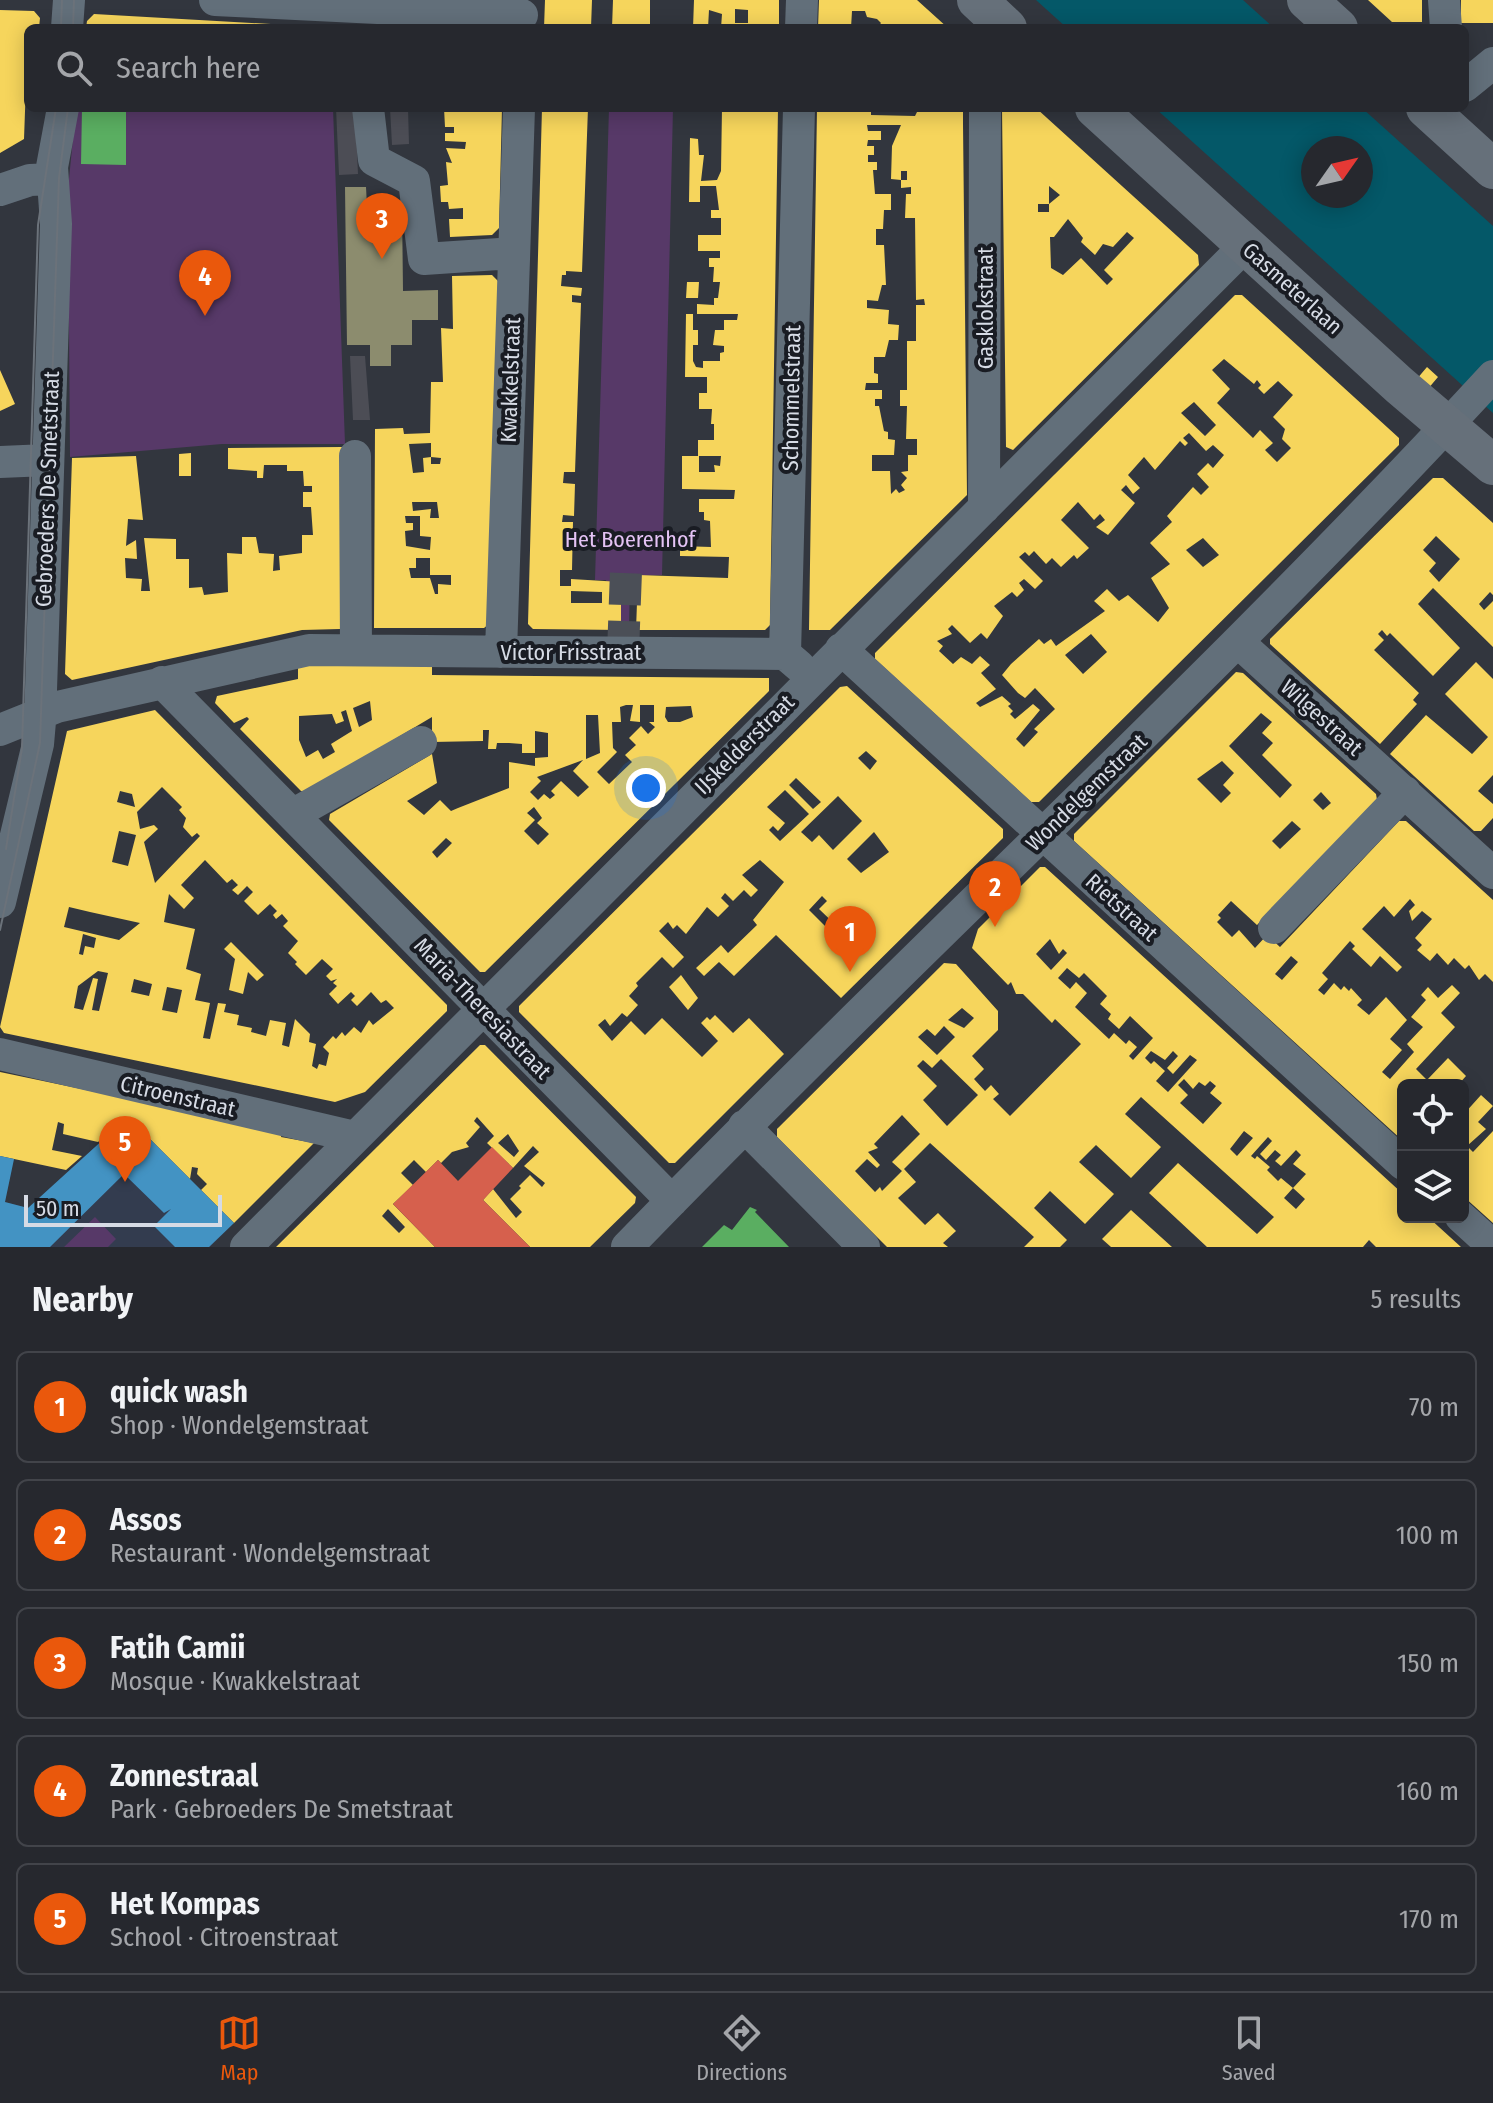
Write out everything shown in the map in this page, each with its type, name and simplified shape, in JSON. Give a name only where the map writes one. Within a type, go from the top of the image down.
[{"type":"main road","points":[[1307,0],[1334,24]]},
{"type":"main road","name":"Gasmeterlaan","points":[[1099,112],[1246,245],[1459,413],[1493,465]]},
{"type":"main road","points":[[1435,112],[1493,169]]},
{"type":"street","points":[[67,24],[69,0]]},
{"type":"street","points":[[215,0],[522,14]]},
{"type":"street","points":[[801,24],[802,0]]},
{"type":"street","points":[[1444,0],[1446,24]]},
{"type":"street","name":"Gebroeders De Smetstraat","points":[[0,902],[38,744],[27,720],[56,224],[52,179],[62,112]]},
{"type":"street","points":[[368,112],[374,160],[414,181],[424,259],[514,253]]},
{"type":"street","name":"Kwakkelstraat","points":[[501,652],[519,112]]},
{"type":"street","name":"Schommelstraat","points":[[785,654],[799,112]]},
{"type":"street","name":"Gasklokstraat","points":[[984,508],[985,112]]},
{"type":"street","points":[[0,190],[30,180],[52,179]]},
{"type":"street","name":"IJskelderstraat","points":[[246,1247],[812,676],[1246,245]]},
{"type":"street","name":"Wondelgemstraat","points":[[627,1247],[744,1126],[1238,642],[1493,376]]},
{"type":"street","points":[[355,456],[356,650]]},
{"type":"street","points":[[0,462],[40,460]]},
{"type":"street","name":"Wilgestraat","points":[[1238,642],[1405,792],[1487,856]]},
{"type":"street","name":"Rietstraat","points":[[841,649],[1397,1159]]},
{"type":"street","name":"Victor Frisstraat","points":[[27,720],[162,682],[309,650],[785,654]]},
{"type":"street","points":[[785,654],[812,676]]},
{"type":"street","name":"Maria-Theresiastraat","points":[[162,682],[672,1201]]},
{"type":"street","points":[[294,814],[421,742]]},
{"type":"street","points":[[1274,928],[1405,792]]},
{"type":"street","name":"Citroenstraat","points":[[0,1054],[355,1137]]},
{"type":"street","points":[[744,1126],[864,1247]]},
{"type":"street","points":[[1468,1223],[1493,1246]]},
{"type":"shaded area","points":[[128,1117],[234,1223],[210,1247],[0,1247],[0,1156],[14,1159],[5,1202],[28,1208]]},
{"type":"green space","points":[[76,112],[333,112],[345,444],[222,444],[70,457],[68,189]]},
{"type":"green space","name":"Het Boerenhof","points":[[609,112],[673,112],[662,575],[630,576],[629,633],[620,633],[606,580],[595,580]]},
{"type":"green space","points":[[95,1217],[116,1239],[108,1247],[64,1247]]},
{"type":"water","points":[[1036,0],[1243,0],[1270,24],[1063,24]]},
{"type":"water","points":[[1159,112],[1366,112],[1493,226],[1493,413]]},
{"type":"building: Homes","points":[[545,0],[592,0],[591,24],[544,24]]},
{"type":"building: Homes","points":[[613,0],[650,0],[650,24],[612,24]]},
{"type":"building: Homes","points":[[694,0],[779,0],[779,24],[721,24],[722,14],[709,10],[708,24],[693,24]],"holes":[[[735,9],[748,10],[748,23],[735,23]]]},
{"type":"building: Homes","points":[[819,0],[917,0],[944,24],[880,24],[877,19],[867,17],[865,11],[852,11],[851,24],[818,24]]},
{"type":"building: Homes","points":[[1368,0],[1422,0],[1422,22],[1392,22]]},
{"type":"building: Homes","points":[[1461,0],[1493,0],[1493,23],[1461,23]]},
{"type":"building: Homes","points":[[0,10],[34,11],[40,18],[39,24],[24,24],[24,139],[0,153]]},
{"type":"building: Homes","points":[[94,14],[270,24],[87,24]]},
{"type":"building: Homes","points":[[444,112],[502,112],[499,228],[492,235],[450,237],[449,219],[463,219],[463,208],[449,209],[448,202],[441,202],[440,186],[448,185],[446,162],[452,163],[446,148],[465,149],[466,142],[445,141],[445,133],[454,133],[454,127],[445,127]]},
{"type":"building: Homes","points":[[542,112],[588,112],[582,272],[566,271],[566,275],[562,275],[561,286],[582,288],[581,296],[572,295],[572,302],[581,303],[575,472],[564,472],[563,483],[575,484],[574,516],[563,515],[562,522],[573,522],[572,570],[560,570],[560,586],[571,586],[571,579],[621,582],[621,630],[533,629],[528,624]],"holes":[[[571,591],[602,592],[602,603],[571,603]]]},
{"type":"building: Homes","points":[[722,112],[778,112],[770,625],[765,630],[636,630],[638,575],[728,578],[729,557],[680,556],[680,546],[711,547],[710,521],[704,520],[704,512],[699,512],[699,499],[734,499],[735,490],[682,489],[682,456],[698,456],[698,440],[714,440],[712,409],[699,409],[699,393],[707,393],[707,377],[685,377],[686,314],[693,314],[693,330],[698,330],[698,345],[693,345],[693,361],[696,367],[703,368],[703,361],[720,361],[720,353],[724,352],[724,346],[713,345],[715,330],[724,330],[724,320],[737,320],[738,314],[697,314],[697,304],[714,305],[720,282],[713,282],[714,267],[709,267],[709,258],[720,258],[720,251],[698,251],[698,235],[721,235],[721,218],[711,218],[711,210],[719,210],[716,186],[700,186],[700,202],[689,202],[690,138],[698,139],[699,155],[704,155],[701,181],[717,180],[721,171]],"holes":[[[699,456],[721,456],[720,466],[714,465],[715,472],[699,472]]]},
{"type":"building: Homes","points":[[817,112],[915,116],[917,112],[963,112],[967,495],[830,630],[809,630]],"holes":[[[867,125],[901,125],[892,146],[891,179],[901,180],[901,188],[911,187],[911,194],[906,194],[905,218],[915,218],[916,300],[924,299],[925,305],[916,305],[916,341],[907,341],[907,390],[900,390],[900,406],[907,406],[906,439],[917,439],[917,455],[908,455],[908,471],[901,472],[907,478],[901,485],[905,490],[899,493],[896,489],[891,494],[890,471],[872,471],[872,455],[894,455],[895,440],[888,439],[879,406],[875,406],[875,399],[882,399],[882,390],[865,390],[866,383],[878,383],[878,374],[874,373],[874,357],[885,357],[889,340],[898,340],[899,325],[888,324],[889,310],[867,308],[867,300],[878,301],[882,285],[886,285],[884,245],[876,245],[876,229],[883,229],[884,210],[891,210],[891,194],[875,194],[873,170],[877,170],[877,162],[868,162],[868,155],[874,155],[874,146],[867,146],[868,140],[881,140],[881,131],[868,131]],[[901,171],[907,171],[907,180],[901,180]]]},
{"type":"building: Homes","points":[[1002,112],[1040,112],[1198,255],[1199,265],[1013,450],[1006,447]],"holes":[[[1049,186],[1060,195],[1049,204]],[[1038,204],[1049,204],[1049,212],[1038,212]],[[1068,219],[1083,238],[1081,242],[1095,255],[1103,244],[1113,247],[1127,232],[1134,238],[1104,270],[1113,279],[1107,285],[1081,258],[1063,275],[1051,268],[1050,237],[1054,237]]]},
{"type":"building: Homes","points":[[492,275],[498,281],[489,624],[484,628],[374,628],[375,429],[403,428],[404,434],[430,433],[431,382],[443,382],[441,328],[453,329],[452,276]],"holes":[[[431,443],[431,457],[423,458],[424,472],[413,473],[409,444]],[[431,457],[441,458],[440,464],[431,464]],[[412,502],[437,502],[439,518],[430,518],[431,509],[413,511]],[[405,516],[420,516],[420,536],[431,537],[430,550],[406,546],[405,531],[413,530],[413,523],[406,523]],[[416,558],[430,558],[430,575],[451,575],[451,585],[438,584],[438,594],[435,594],[430,578],[411,578],[409,568],[416,568]]]},
{"type":"building: Homes","points":[[687,282],[699,282],[698,298],[686,298]]},
{"type":"building: Homes","points":[[1235,295],[1242,295],[1399,438],[1399,445],[1039,802],[1031,802],[875,659],[875,653]],"holes":[[[1224,359],[1254,384],[1257,380],[1261,385],[1258,388],[1264,394],[1278,381],[1293,395],[1273,417],[1285,429],[1282,439],[1291,448],[1277,462],[1265,450],[1273,443],[1260,430],[1253,438],[1217,403],[1230,389],[1212,370]],[[1194,402],[1216,425],[1205,436],[1181,413]],[[1189,433],[1206,451],[1213,445],[1224,455],[1213,468],[1208,463],[1197,474],[1209,487],[1201,495],[1193,487],[1167,516],[1172,522],[1150,543],[1170,564],[1151,578],[1169,608],[1158,622],[1128,595],[1119,601],[1107,589],[1094,601],[1105,611],[1056,646],[1051,639],[1044,644],[1039,639],[1011,664],[1002,675],[1018,693],[1025,698],[1035,688],[1055,709],[1034,729],[1038,732],[1024,747],[1016,739],[1040,710],[1033,704],[1015,719],[1010,714],[1013,711],[1008,706],[1011,704],[1002,696],[980,707],[976,703],[996,689],[981,673],[990,665],[980,656],[972,664],[961,657],[953,664],[939,651],[943,646],[937,641],[952,634],[948,629],[952,625],[970,643],[981,633],[987,639],[1003,616],[994,606],[1012,592],[1017,597],[1024,590],[1019,583],[1024,579],[1035,589],[1043,581],[1019,557],[1025,552],[1029,556],[1034,551],[1046,564],[1052,558],[1061,567],[1074,555],[1077,559],[1089,548],[1061,520],[1078,502],[1094,520],[1100,514],[1105,520],[1096,527],[1108,535],[1135,503],[1121,490],[1126,485],[1133,494],[1140,488],[1128,475],[1144,457],[1155,470],[1180,441],[1185,446],[1188,443],[1183,438]],[[1203,538],[1219,555],[1203,567],[1186,550]],[[1091,634],[1107,652],[1083,674],[1065,655]]]},
{"type":"building: Homes","points":[[1427,367],[1438,377],[1427,390],[1416,380]]},
{"type":"building: Homes","points":[[0,370],[15,404],[0,411]]},
{"type":"building: Homes","points":[[342,447],[340,629],[302,630],[72,680],[65,674],[72,458],[136,456],[143,520],[128,519],[126,546],[136,540],[137,559],[125,558],[126,578],[142,579],[141,591],[150,591],[144,538],[176,539],[176,559],[189,559],[189,588],[202,587],[204,595],[228,592],[227,553],[242,554],[242,537],[256,537],[259,553],[274,554],[273,571],[280,570],[279,556],[302,553],[302,535],[313,535],[311,507],[303,507],[303,492],[312,492],[312,486],[304,486],[303,471],[287,471],[287,465],[264,465],[263,478],[257,478],[257,471],[228,469],[228,448]]},
{"type":"building: Homes","points":[[191,453],[191,476],[179,476],[179,454]]},
{"type":"building: Homes","points":[[1433,478],[1443,478],[1493,523],[1493,595],[1490,592],[1479,604],[1484,610],[1493,601],[1493,647],[1433,588],[1418,604],[1460,648],[1433,676],[1390,633],[1387,636],[1382,630],[1378,634],[1384,640],[1374,650],[1419,693],[1413,700],[1417,704],[1380,744],[1270,644],[1270,639]],"holes":[[[1436,536],[1460,559],[1439,582],[1429,571],[1436,563],[1423,550]]]},
{"type":"building: Homes","points":[[432,658],[432,675],[769,678],[769,691],[485,972],[480,972],[329,820],[330,814],[432,754],[437,783],[407,801],[424,815],[440,800],[451,811],[509,788],[509,762],[535,766],[535,758],[548,757],[548,733],[535,731],[535,753],[522,753],[522,744],[497,743],[496,749],[488,749],[489,730],[483,730],[483,741],[432,742],[432,717],[306,792],[301,791],[240,729],[249,719],[247,717],[234,723],[215,703],[217,696],[298,679],[298,659]],"holes":[[[370,701],[372,720],[359,727],[353,708]],[[633,705],[630,721],[640,722],[640,705],[654,705],[654,722],[649,722],[655,727],[648,734],[641,726],[629,738],[636,745],[625,755],[632,762],[609,784],[597,772],[617,752],[613,748],[612,722],[621,722],[620,707]],[[691,706],[693,717],[680,722],[668,722],[666,707]],[[346,710],[352,731],[331,744],[335,752],[323,759],[318,750],[306,757],[299,740],[299,716],[332,714],[336,724],[344,721],[341,712]],[[586,715],[598,715],[600,753],[586,759]],[[583,760],[573,771],[589,787],[578,797],[561,781],[551,791],[555,795],[550,799],[544,794],[538,800],[530,792],[541,781],[537,777]],[[534,807],[542,818],[537,823],[549,834],[538,845],[524,831],[535,820],[527,813]],[[446,838],[452,843],[437,858],[432,852]]]},
{"type":"building: Homes","points":[[1476,662],[1493,679],[1493,775],[1478,791],[1493,804],[1493,818],[1481,831],[1474,831],[1390,754],[1426,715],[1472,754],[1475,751],[1488,737],[1445,694]]},
{"type":"building: Homes","points":[[1236,672],[1243,673],[1376,794],[1377,800],[1257,925],[1231,901],[1218,915],[1221,918],[1217,922],[1232,937],[1239,930],[1255,948],[1267,935],[1280,947],[1399,821],[1406,821],[1493,900],[1493,982],[1485,974],[1479,980],[1469,965],[1465,969],[1454,958],[1448,965],[1437,953],[1430,961],[1417,950],[1422,945],[1415,938],[1432,919],[1422,911],[1412,921],[1409,911],[1415,905],[1410,899],[1394,917],[1384,906],[1362,929],[1402,967],[1397,972],[1380,956],[1371,967],[1352,949],[1355,946],[1350,941],[1322,973],[1328,979],[1318,990],[1324,995],[1334,983],[1341,990],[1344,986],[1349,991],[1351,988],[1362,1000],[1357,1005],[1369,1015],[1386,997],[1407,1020],[1390,1039],[1402,1050],[1382,1072],[1390,1079],[1414,1052],[1407,1044],[1423,1027],[1411,1017],[1426,1000],[1421,995],[1428,987],[1438,998],[1452,985],[1460,993],[1441,1013],[1455,1027],[1416,1069],[1426,1079],[1397,1079],[1397,1136],[1074,841],[1074,834]],"holes":[[[1261,713],[1272,722],[1262,733],[1273,743],[1262,755],[1292,785],[1280,798],[1229,746]],[[1222,761],[1234,773],[1223,785],[1231,793],[1221,803],[1197,779]],[[1321,792],[1331,803],[1323,810],[1313,800]],[[1292,821],[1301,829],[1280,849],[1272,841]],[[1291,956],[1298,962],[1282,980],[1275,974]]]},
{"type":"building: Homes","points":[[847,686],[1003,829],[1003,838],[841,998],[776,935],[734,976],[719,962],[704,976],[696,968],[721,945],[728,953],[757,925],[753,920],[784,882],[760,860],[742,875],[758,890],[751,897],[744,890],[733,901],[725,893],[721,898],[729,906],[718,917],[707,907],[686,934],[677,925],[673,929],[668,922],[659,931],[684,957],[673,968],[662,957],[636,983],[638,986],[629,996],[638,1005],[627,1017],[622,1013],[610,1026],[605,1019],[598,1025],[612,1041],[631,1021],[645,1035],[662,1018],[702,1057],[718,1041],[701,1023],[715,1015],[733,1033],[749,1018],[784,1054],[675,1163],[669,1163],[519,1012],[519,1006],[840,687]],"holes":[[[866,751],[877,761],[870,770],[858,758]],[[796,778],[821,802],[813,809],[789,785]],[[785,790],[809,814],[780,841],[769,830],[773,826],[778,831],[785,823],[767,807]],[[838,796],[862,821],[833,850],[819,835],[812,842],[801,832]],[[874,832],[889,852],[861,873],[847,859]],[[822,896],[827,901],[819,909],[844,933],[838,939],[809,910]]]},
{"type":"building: Homes","points":[[155,710],[447,1005],[447,1011],[365,1092],[335,1102],[4,1033],[0,1027],[67,731]],"holes":[[[162,787],[182,807],[179,810],[186,818],[183,827],[192,837],[197,833],[200,836],[155,883],[144,842],[158,829],[154,825],[140,829],[137,812]],[[120,791],[132,794],[135,807],[117,802]],[[119,831],[136,835],[128,866],[112,862]],[[205,860],[227,883],[232,879],[238,885],[232,890],[238,895],[247,886],[253,892],[244,901],[258,915],[270,904],[277,911],[273,915],[276,919],[282,914],[288,921],[283,926],[298,941],[288,953],[306,975],[322,959],[333,969],[326,976],[331,981],[337,979],[333,983],[337,986],[329,994],[338,1004],[351,992],[355,996],[351,1000],[357,1006],[371,992],[381,1003],[386,1000],[394,1008],[373,1025],[369,1020],[361,1033],[354,1027],[345,1036],[342,1032],[336,1039],[333,1036],[323,1047],[329,1053],[326,1066],[319,1064],[317,1069],[312,1066],[316,1044],[309,1042],[310,1034],[295,1019],[289,1047],[282,1045],[286,1023],[270,1020],[266,1036],[251,1032],[252,1028],[237,1025],[239,1015],[224,1012],[226,1004],[218,1003],[210,1039],[203,1038],[210,1003],[195,1000],[201,974],[186,969],[195,929],[164,922],[169,894],[184,909],[194,898],[181,885]],[[69,907],[140,923],[119,940],[64,927]],[[83,934],[96,938],[94,948],[85,946],[83,955],[79,954]],[[98,971],[108,973],[99,1011],[92,1010],[98,979],[93,978],[83,1010],[74,1008],[78,986]],[[134,979],[152,984],[149,996],[131,992]],[[167,987],[182,990],[177,1013],[162,1010]]]},
{"type":"building: Homes","points":[[1040,867],[1045,867],[1397,1189],[1397,1223],[1435,1223],[1461,1247],[1376,1247],[1369,1240],[1363,1247],[1207,1247],[1149,1193],[1178,1163],[1257,1234],[1274,1217],[1141,1097],[1125,1114],[1161,1147],[1131,1178],[1096,1145],[1079,1162],[1114,1194],[1085,1224],[1050,1191],[1034,1208],[1067,1240],[1060,1247],[1024,1247],[1034,1237],[930,1143],[904,1169],[916,1182],[898,1198],[925,1225],[938,1213],[956,1231],[943,1243],[948,1247],[887,1247],[777,1137],[777,1129],[944,963],[956,964],[998,1011],[998,1030],[972,1056],[984,1069],[974,1079],[985,1091],[991,1085],[999,1094],[993,1099],[1010,1116],[1081,1044],[1055,1019],[1052,1023],[1023,994],[1016,994],[1011,982],[1008,985],[972,948],[978,929]],"holes":[[[1050,939],[1059,954],[1063,949],[1067,953],[1051,970],[1036,954]],[[1067,968],[1079,978],[1084,973],[1107,996],[1100,1004],[1111,1014],[1108,1019],[1119,1029],[1130,1016],[1153,1038],[1133,1060],[1129,1056],[1137,1047],[1129,1040],[1126,1044],[1114,1033],[1109,1039],[1075,1007],[1087,993],[1076,982],[1070,989],[1058,978]],[[962,1008],[974,1018],[964,1028],[948,1020]],[[944,1026],[955,1037],[937,1055],[918,1037],[927,1029],[935,1036]],[[1151,1051],[1165,1060],[1173,1051],[1178,1056],[1167,1068],[1173,1074],[1190,1055],[1197,1060],[1168,1092],[1156,1081],[1165,1071],[1154,1061],[1151,1064],[1145,1058]],[[941,1059],[978,1095],[947,1126],[923,1100],[937,1086],[917,1066],[923,1060],[932,1068]],[[1184,1079],[1193,1089],[1199,1082],[1205,1086],[1210,1081],[1216,1086],[1210,1093],[1222,1103],[1203,1124],[1180,1103],[1188,1095],[1178,1085]],[[902,1115],[920,1134],[892,1162],[902,1171],[882,1191],[880,1187],[875,1192],[855,1171],[867,1159],[877,1168],[880,1165],[868,1152],[878,1148],[874,1144]],[[1244,1131],[1253,1138],[1237,1156],[1230,1149]],[[1268,1137],[1272,1141],[1260,1154],[1266,1160],[1275,1150],[1281,1155],[1275,1161],[1281,1166],[1296,1150],[1301,1155],[1293,1164],[1306,1174],[1293,1188],[1281,1178],[1278,1181],[1267,1170],[1270,1167],[1257,1156],[1255,1159],[1251,1156]],[[1293,1188],[1305,1199],[1296,1209],[1284,1198]]]},
{"type":"building: Homes","points":[[231,942],[264,975],[257,981],[248,972],[243,994],[229,990],[235,959],[224,949]]},
{"type":"building: Homes","points":[[681,975],[698,998],[688,1010],[669,987]]},
{"type":"building: Homes","points":[[480,1045],[485,1045],[636,1197],[635,1203],[590,1247],[530,1247],[483,1200],[493,1189],[516,1218],[522,1212],[510,1199],[521,1188],[519,1186],[530,1175],[542,1187],[545,1183],[524,1166],[539,1152],[533,1146],[513,1168],[487,1143],[494,1136],[477,1117],[474,1121],[480,1127],[466,1143],[469,1147],[452,1152],[441,1163],[438,1160],[426,1172],[414,1160],[401,1173],[413,1185],[393,1204],[435,1247],[276,1247]],"holes":[[[508,1134],[519,1151],[514,1157],[498,1143]],[[388,1209],[405,1227],[399,1233],[382,1216]]]},
{"type":"building: Homes","points":[[1448,1058],[1466,1076],[1463,1079],[1428,1079]]},
{"type":"building: Homes","points":[[0,1072],[282,1131],[281,1137],[314,1143],[234,1223],[201,1190],[207,1184],[197,1174],[198,1168],[192,1167],[190,1179],[128,1117],[98,1142],[63,1134],[64,1124],[58,1122],[52,1150],[82,1156],[66,1170],[0,1156]]},
{"type":"building: Homes","points":[[1481,1095],[1493,1106],[1478,1122],[1486,1129],[1469,1144],[1469,1108]]},
{"type":"building: Homes","points":[[1493,1131],[1493,1223],[1469,1201],[1469,1148],[1473,1152]]},
{"type":"building: Homes","points":[[1131,1210],[1172,1247],[1111,1247],[1102,1239]]},
{"type":"building: Shops","points":[[492,1147],[513,1168],[483,1200],[530,1247],[435,1247],[393,1204],[438,1160],[458,1181]]},
{"type":"building: Schools","points":[[128,1117],[234,1223],[209,1247],[175,1247],[154,1226],[171,1209],[164,1213],[124,1174],[50,1247],[0,1247],[0,1156],[14,1159],[5,1202],[28,1208]]},
{"type":"building: Public","points":[[82,112],[126,112],[126,165],[81,164]]},
{"type":"building: Public","points":[[750,1207],[757,1210],[755,1212],[789,1247],[702,1247],[724,1225],[732,1230]]},
{"type":"building: Industry","points":[[345,187],[366,187],[367,206],[402,206],[403,291],[438,290],[438,320],[412,320],[412,345],[391,345],[391,366],[370,366],[370,345],[347,345]]},
{"type":"building: Other","points":[[336,112],[355,112],[358,174],[339,175]]},
{"type":"building: Other","points":[[390,112],[408,112],[409,144],[392,145]]},
{"type":"building: Other","points":[[350,356],[365,356],[370,420],[353,420]]},
{"type":"tunnel","points":[[623,653],[626,571]]},
{"type":"tram line","points":[[61,24],[62,0]]},
{"type":"tram line","points":[[73,24],[74,0]]},
{"type":"tram line","points":[[6,849],[22,748],[38,225],[55,112]]},
{"type":"tram line","points":[[0,930],[40,743],[59,178],[67,112]]},
{"type":"place","name":"Fatih Camii","points":[[382,259]]},
{"type":"place","name":"Zonnestraal","points":[[205,316]]},
{"type":"place","name":"Assos","points":[[995,927]]},
{"type":"place","name":"quick wash","points":[[850,972]]},
{"type":"place","name":"Het Kompas","points":[[125,1182]]}]
